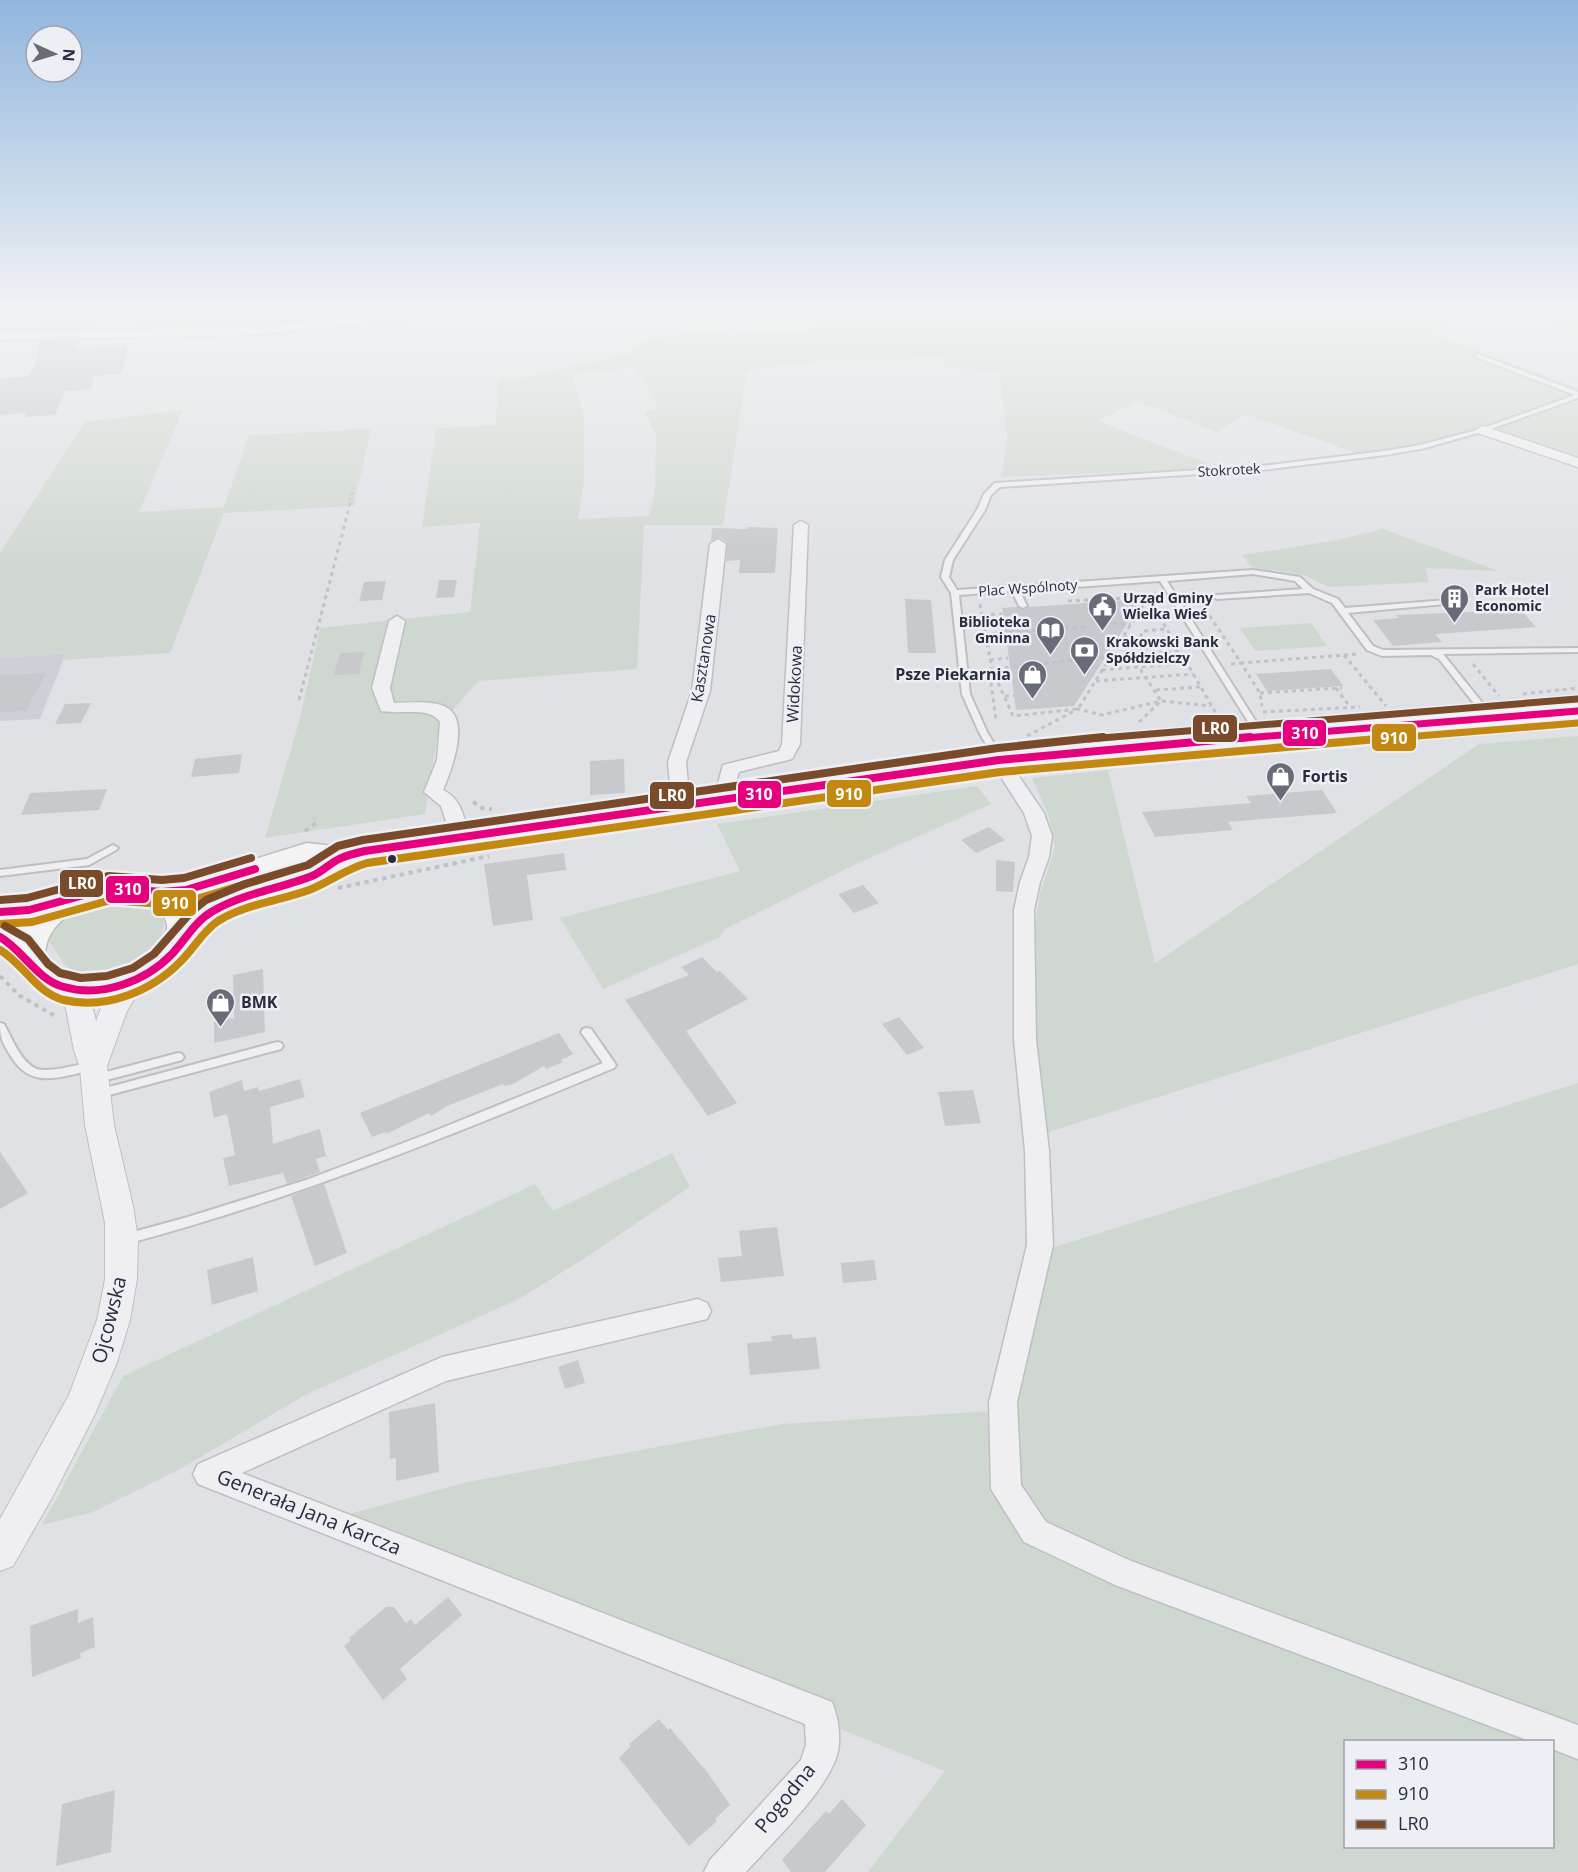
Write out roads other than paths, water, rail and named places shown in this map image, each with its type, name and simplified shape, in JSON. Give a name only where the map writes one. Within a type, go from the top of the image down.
[{"type":"main road","points":[[0,912],[30,911],[103,889],[173,891],[195,888],[307,853],[343,857],[459,836],[685,803],[1263,724],[1490,718],[1578,711]]},
{"type":"main road","points":[[0,937],[14,942],[28,957],[35,969],[48,981],[66,988],[102,988],[133,980],[157,967],[179,946],[193,926],[220,907],[315,876],[343,857]]},
{"type":"main road","points":[[149,891],[163,898],[178,912],[182,930],[179,946]]},
{"type":"main road","points":[[28,957],[27,948],[35,931],[69,900]]},
{"type":"street","points":[[1483,430],[1578,463]]},
{"type":"street","name":"Widokowa","points":[[723,798],[730,769],[739,764],[775,759],[786,755],[791,744],[801,525]]},
{"type":"street","name":"Kasztanowa","points":[[685,803],[679,784],[677,762],[701,691],[718,544]]},
{"type":"street","points":[[397,621],[381,688],[382,695],[387,707],[428,708],[438,710],[447,716],[449,722],[446,760],[433,792],[447,799],[459,836]]},
{"type":"street","points":[[999,760],[1034,813],[1042,836],[1039,857],[1030,882],[1024,910],[1025,1040],[1037,1151],[1040,1245],[1003,1402],[1006,1489],[1035,1532],[1126,1574],[1578,1742]]},
{"type":"street","points":[[94,1080],[112,1010],[133,980]]},
{"type":"street","name":"Ojcowska","points":[[0,1553],[56,1456],[91,1384],[113,1320],[122,1273],[120,1216],[87,1049],[82,1011],[66,988]]},
{"type":"street","name":"Generała Jana Karcza","points":[[698,1311],[442,1369],[208,1474],[820,1714]]},
{"type":"street","name":"Pogodna","points":[[722,1872],[813,1771],[822,1745],[820,1714]]},
{"type":"lane","name":"Stokrotek","points":[[955,593],[945,577],[949,560],[981,510],[988,494],[998,485],[1282,466],[1421,447],[1483,430],[1569,398]]},
{"type":"lane","name":"Plac Wspólnoty","points":[[999,760],[966,694],[955,593],[1253,572],[1297,579],[1310,591],[1335,601],[1342,610]]},
{"type":"lane","points":[[1162,579],[1263,724]]},
{"type":"lane","points":[[1015,589],[1023,606]]},
{"type":"lane","points":[[1217,597],[1310,591]]},
{"type":"lane","points":[[1342,610],[1445,602]]},
{"type":"lane","points":[[1342,610],[1370,648],[1382,653],[1578,650]]},
{"type":"lane","points":[[1432,652],[1442,657],[1490,718]]},
{"type":"lane","points":[[0,873],[89,862],[113,848]]},
{"type":"lane","points":[[0,1027],[18,1061],[30,1072],[94,1080],[277,1046]]},
{"type":"lane","points":[[122,1240],[168,1229],[385,1157],[609,1065],[587,1032]]},
{"type":"lane","points":[[94,1080],[178,1057]]},
{"type":"place","name":"Park Hotel Economic","points":[[1454,624]]},
{"type":"place","name":"Urząd Gminy Wielka Wieś","points":[[1102,632]]},
{"type":"place","name":"Biblioteka Gminna","points":[[1051,656]]},
{"type":"place","name":"Krakowski Bank Spółdzielczy","points":[[1085,676]]},
{"type":"place","name":"Psze Piekarnia","points":[[1032,700]]},
{"type":"place","name":"Fortis","points":[[1281,802]]},
{"type":"place","name":"BMK","points":[[220,1028]]}]
